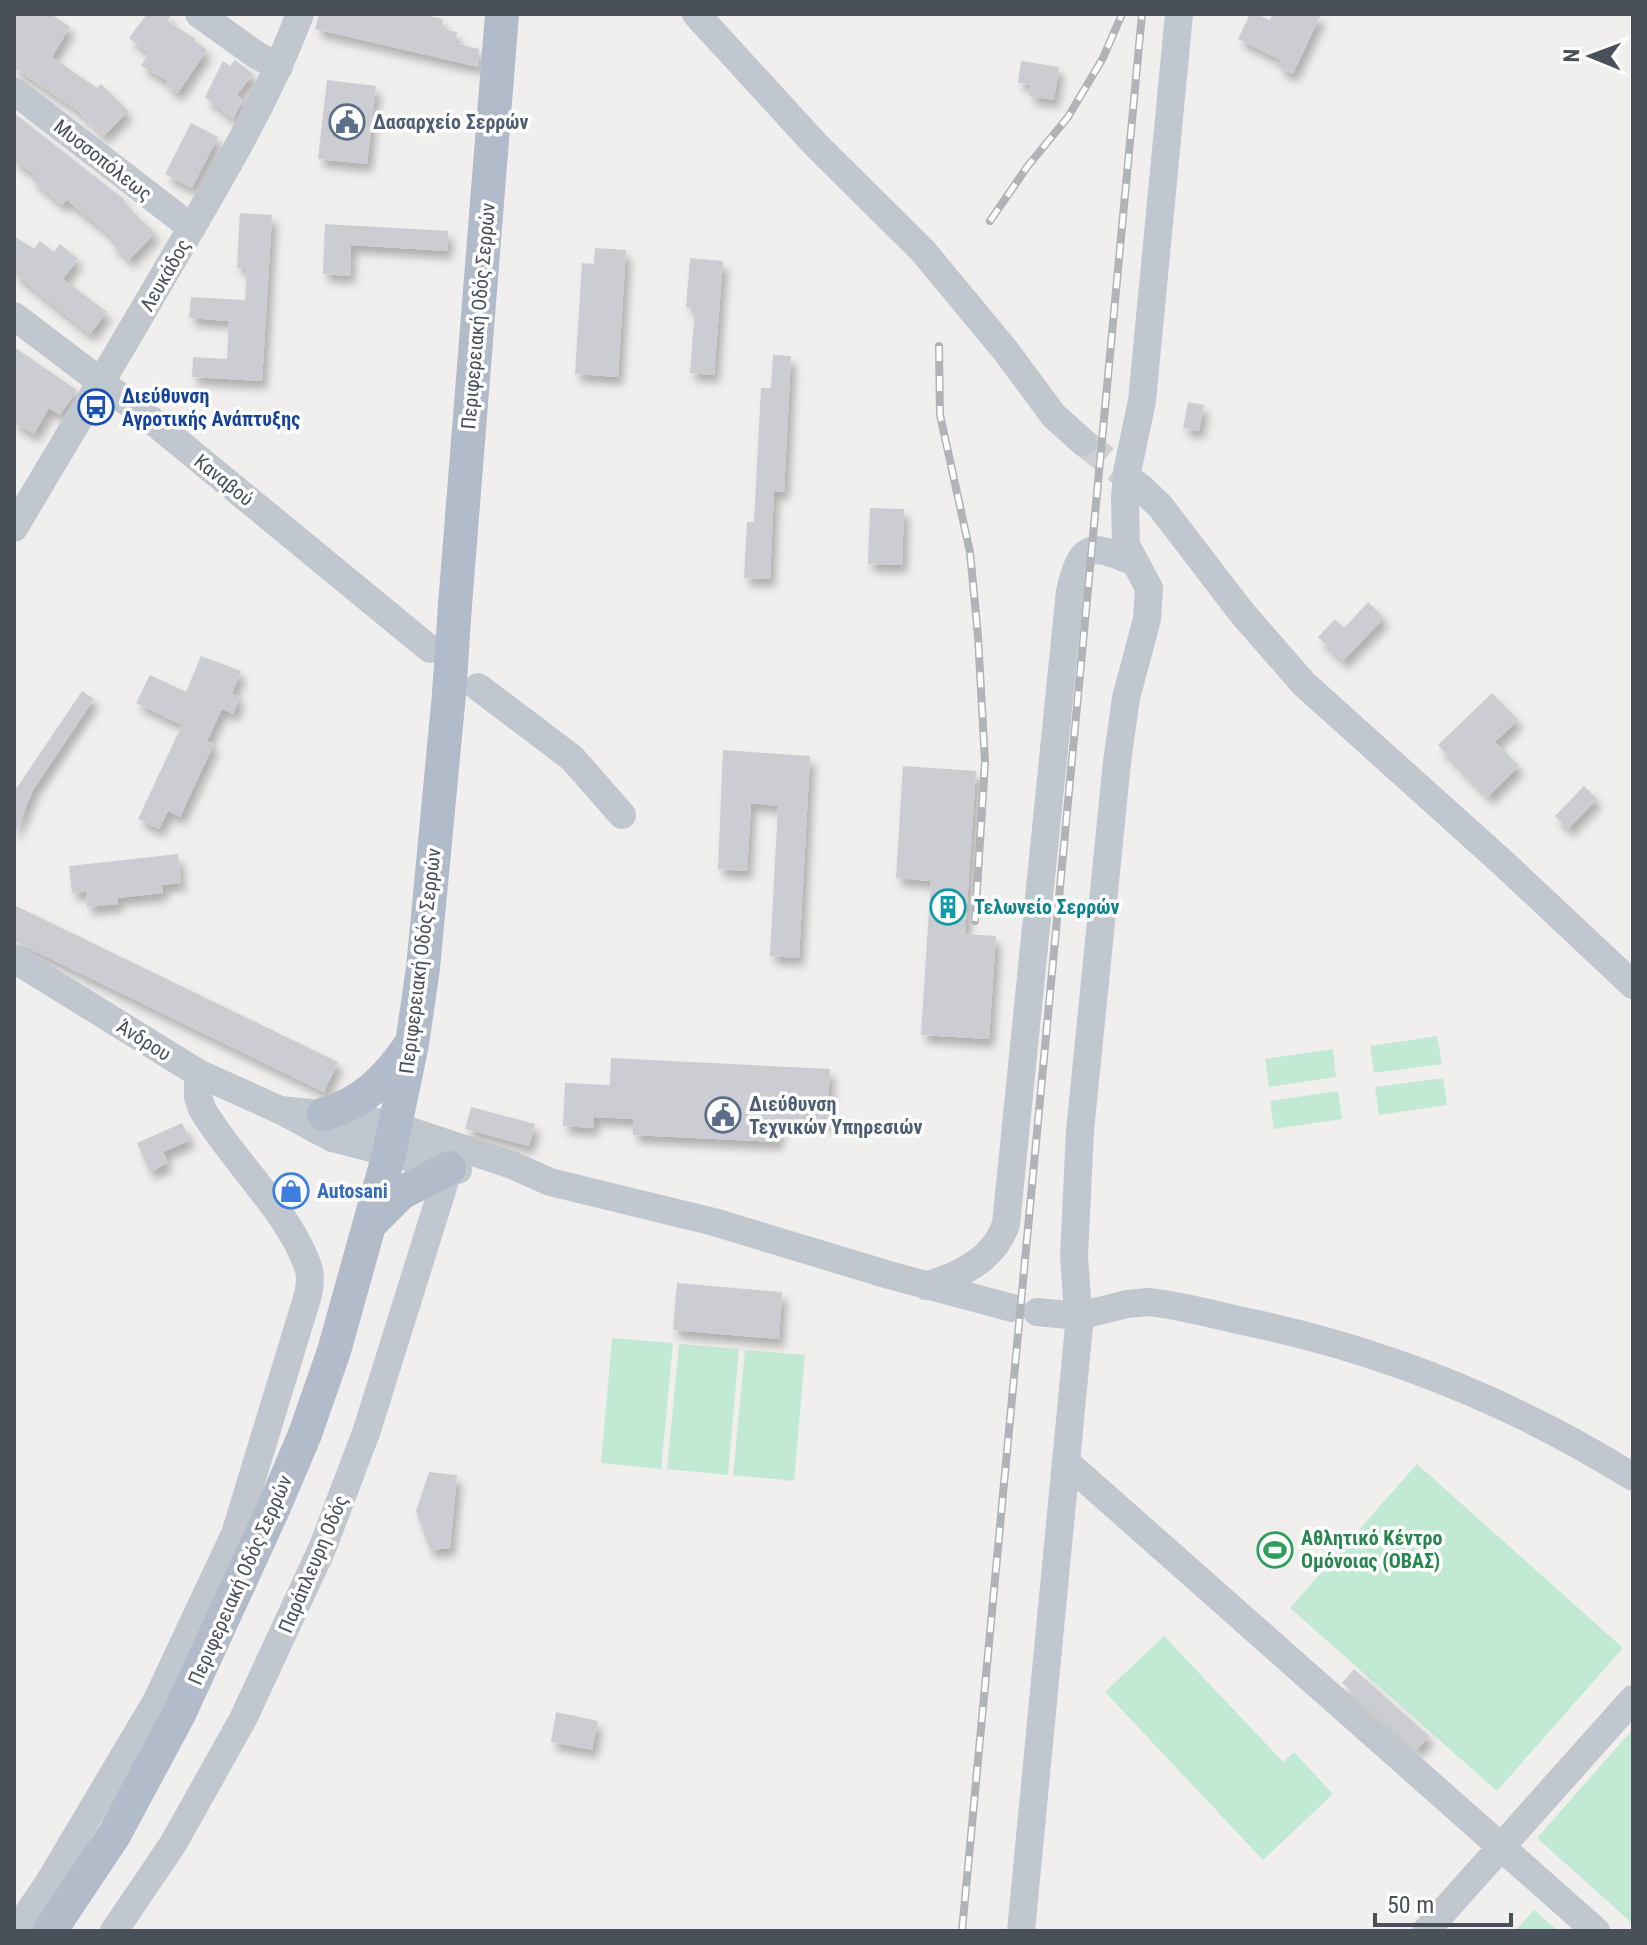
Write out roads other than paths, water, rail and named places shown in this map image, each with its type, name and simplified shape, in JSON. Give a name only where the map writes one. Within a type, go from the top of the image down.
[{"type":"main road","name":"Περιφερειακή Οδός Σερρών","points":[[50,1931],[114,1835],[179,1714],[244,1575],[320,1393],[371,1223],[392,1140],[412,1044],[464,691],[455,605],[502,14]]},
{"type":"main road","points":[[324,1114],[345,1108],[364,1097],[397,1065],[412,1044]]},
{"type":"main road","points":[[371,1223],[401,1193],[449,1168]]},
{"type":"street","points":[[199,14],[252,52],[279,67]]},
{"type":"street","name":"Λευκάδος","points":[[14,528],[192,228],[279,67],[300,14]]},
{"type":"street","points":[[696,14],[816,145],[923,251],[1005,350],[1054,416],[1083,442]]},
{"type":"street","points":[[1021,1931],[1079,1316],[1074,1256],[1080,1131],[1117,762],[1126,698],[1147,619],[1149,588],[1126,545],[1127,472],[1142,401],[1179,14]]},
{"type":"street","name":"Μυσσοπόλεως","points":[[14,91],[192,228]]},
{"type":"street","name":"Καναβού","points":[[14,316],[155,423],[430,649]]},
{"type":"street","points":[[1140,487],[1160,506],[1242,613],[1304,684],[1633,985]]},
{"type":"street","points":[[926,1286],[979,1262],[1001,1241],[1006,1224],[1070,591],[1077,563],[1092,550],[1132,561]]},
{"type":"street","points":[[464,691],[572,758],[622,815]]},
{"type":"street","name":"Άνδρου","points":[[14,959],[198,1073],[280,1110]]},
{"type":"street","points":[[16,1931],[48,1884],[156,1702],[230,1543],[249,1490],[311,1281],[288,1230],[202,1109],[198,1097],[198,1073]]},
{"type":"street","points":[[280,1110],[324,1114],[392,1140],[449,1168],[508,1180],[550,1182]]},
{"type":"street","points":[[280,1110],[332,1138],[392,1140],[512,1165],[550,1182],[714,1222],[926,1286],[1025,1310],[1079,1316],[1127,1304],[1153,1303],[1256,1323],[1340,1344],[1425,1372],[1495,1400],[1633,1477]]},
{"type":"street","name":"Παράπλευρη Οδός","points":[[114,1931],[173,1844],[243,1719],[322,1549],[367,1430],[449,1168]]},
{"type":"street","points":[[1066,1462],[1596,1931]]},
{"type":"street","points":[[1426,1931],[1633,1699]]},
{"type":"tunnel","points":[[1083,442],[1140,487]]},
{"type":"railway","points":[[990,221],[1027,167],[1068,117],[1103,58],[1122,14]]},
{"type":"railway","points":[[962,1931],[1142,14]]},
{"type":"railway","points":[[939,346],[940,415],[970,552],[978,636],[985,762],[975,921]]},
{"type":"place","name":"Δασαρχείο Σερρών","points":[[347,122]]},
{"type":"place","name":"Διεύθυνση Αγροτικής Ανάπτυξης","points":[[96,407]]},
{"type":"place","name":"Τελωνείο Σερρών","points":[[948,907]]},
{"type":"place","name":"Διεύθυνση Τεχνικών Υπηρεσιών","points":[[723,1115]]},
{"type":"place","name":"Autosani","points":[[291,1191]]},
{"type":"place","name":"Αθλητικό Κέντρο Ομόνοιας (ΟΒΑΣ)","points":[[1275,1550]]}]
